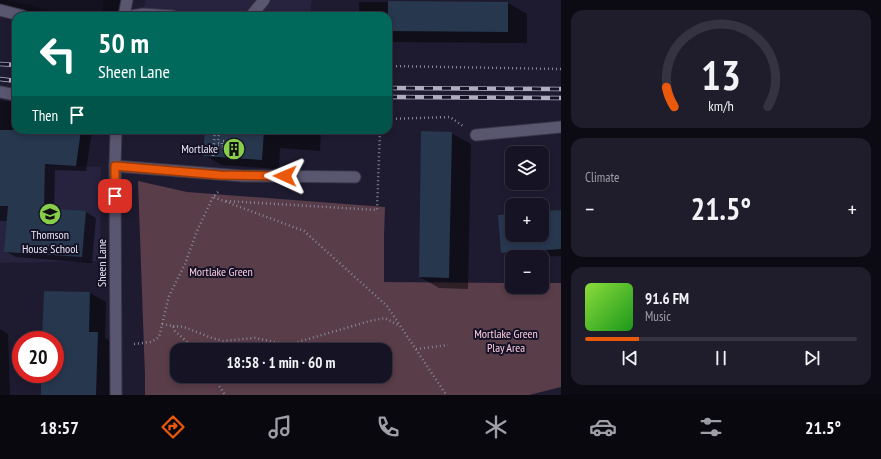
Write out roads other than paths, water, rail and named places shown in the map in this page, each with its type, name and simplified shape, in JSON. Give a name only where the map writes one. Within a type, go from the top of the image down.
[{"type":"main road","points":[[125,12],[127,0]]},
{"type":"main road","points":[[254,12],[264,0]]},
{"type":"main road","points":[[0,10],[12,13]]},
{"type":"main road","points":[[0,92],[12,94]]},
{"type":"main road","points":[[476,135],[561,127]]},
{"type":"main road","name":"Sheen Lane","points":[[116,134],[116,395]]},
{"type":"main road","points":[[115,166],[243,176],[355,177]]},
{"type":"railway","points":[[0,64],[12,65]]},
{"type":"railway","points":[[0,79],[12,80]]},
{"type":"railway","points":[[392,88],[561,89]]},
{"type":"railway","points":[[392,97],[561,98]]},
{"type":"place","name":"Mortlake","points":[[234,149]]},
{"type":"place","name":"Thomson House School","points":[[50,214]]},
{"type":"park label","name":"Mortlake Green","points":[[221,272]]},
{"type":"park label","name":"Mortlake Green Play Area","points":[[506,341]]}]
